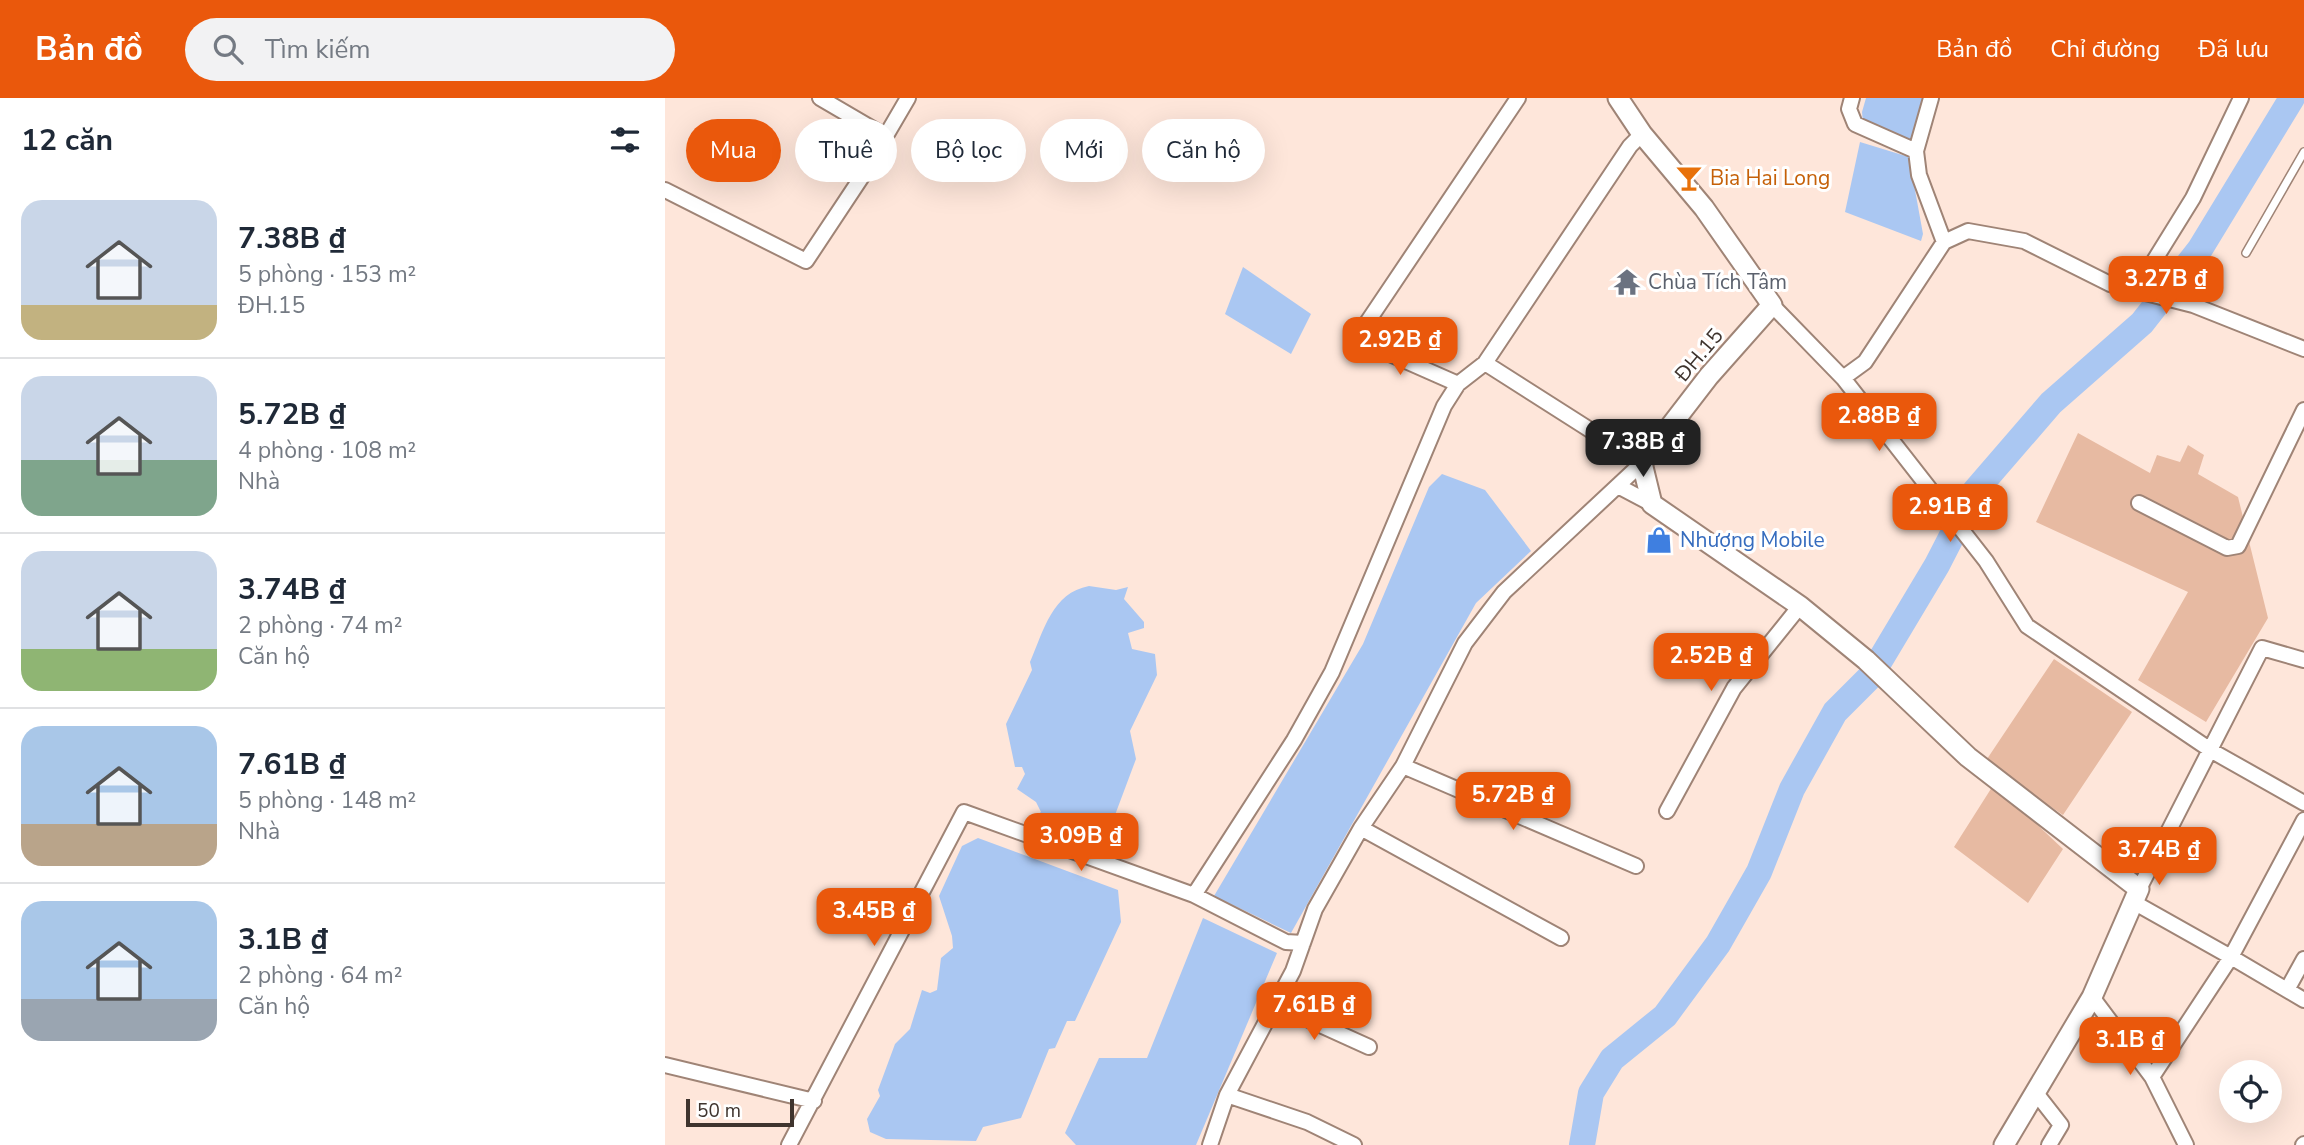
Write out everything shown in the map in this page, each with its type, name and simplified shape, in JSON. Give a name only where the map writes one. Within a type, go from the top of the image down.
[{"type":"main road","points":[[1618,98],[1642,134],[1703,208],[1772,305]]},
{"type":"main road","name":"ĐH.15","points":[[1642,463],[1709,376],[1772,305]]},
{"type":"main road","points":[[1642,463],[1652,504],[1800,606],[1866,660],[1968,757],[2137,896],[2092,998],[2004,1145]]},
{"type":"street","points":[[820,98],[856,119]]},
{"type":"street","points":[[895,119],[908,98]]},
{"type":"street","points":[[1458,384],[1356,339],[1518,98]]},
{"type":"street","points":[[1853,98],[1849,109],[1855,124],[1912,149]]},
{"type":"street","points":[[1931,98],[1912,149],[1944,242]]},
{"type":"street","points":[[2143,291],[2193,198],[2241,98]]},
{"type":"street","points":[[1193,895],[1294,740],[1327,682],[1350,634],[1435,426],[1458,384],[1485,363],[1630,146],[1642,134]]},
{"type":"street","points":[[665,190],[806,261],[856,182]]},
{"type":"street","points":[[1843,378],[1865,362],[1944,242],[1968,231],[2024,241],[2110,284],[2193,305],[2304,349]]},
{"type":"street","points":[[1772,305],[1843,378],[1986,561],[2027,626],[2212,751],[2304,803]]},
{"type":"street","points":[[1210,1145],[1227,1096],[1293,971],[1315,909],[1361,828],[1403,766],[1465,643],[1504,592],[1642,463],[1485,363]]},
{"type":"street","points":[[2139,503],[2227,548],[2238,546],[2304,410]]},
{"type":"street","points":[[1618,486],[1652,504]]},
{"type":"street","points":[[1667,811],[1734,688],[1800,606]]},
{"type":"street","points":[[2304,660],[2262,648],[2137,896],[2304,1000]]},
{"type":"street","points":[[1403,766],[1636,866]]},
{"type":"street","points":[[789,1145],[964,812],[1193,895],[1286,942],[1303,943]]},
{"type":"street","points":[[2152,1077],[2231,957],[2304,820]]},
{"type":"street","points":[[1361,828],[1561,938]]},
{"type":"street","points":[[2287,990],[2304,959]]},
{"type":"street","points":[[2092,998],[2152,1077],[2186,1145]]},
{"type":"street","points":[[1274,1004],[1369,1047]]},
{"type":"street","points":[[665,1065],[814,1101]]},
{"type":"street","points":[[2036,1093],[2061,1125],[2049,1145]]},
{"type":"street","points":[[1227,1096],[1307,1122],[1354,1145]]},
{"type":"lane","points":[[2246,253],[2304,152]]},
{"type":"shaded area","points":[[2078,433],[2150,473],[2157,455],[2180,462],[2188,445],[2204,455],[2198,474],[2238,497],[2268,618],[2206,722],[2138,680],[2188,592],[2036,522]]},
{"type":"shaded area","points":[[2054,659],[2132,712],[2063,815],[1985,762]]},
{"type":"shaded area","points":[[1994,784],[2063,849],[2028,903],[1954,847]]},
{"type":"water","points":[[1866,98],[1930,98],[1912,141],[1863,122],[1862,112]]},
{"type":"water","points":[[1860,142],[1909,157],[1923,234],[1921,241],[1845,212]]},
{"type":"water","points":[[1243,267],[1311,314],[1291,354],[1225,314]]},
{"type":"water","points":[[1442,474],[1485,490],[1531,551],[1476,603],[1291,933],[1214,896],[1363,644],[1429,487]]},
{"type":"water","points":[[1089,586],[1116,590],[1128,587],[1124,599],[1144,622],[1144,628],[1128,633],[1132,649],[1155,654],[1157,675],[1130,731],[1136,759],[1109,831],[1098,826],[1086,828],[1085,822],[1077,822],[1076,816],[1069,816],[1061,824],[1057,813],[1047,818],[1036,816],[1041,812],[1036,802],[1017,789],[1025,774],[1022,767],[1015,767],[1006,724],[1032,670],[1030,662],[1051,615],[1066,596]]},
{"type":"water","points":[[978,838],[1118,890],[1121,922],[1075,1021],[1067,1021],[1055,1048],[1049,1049],[1021,1118],[983,1127],[976,1141],[886,1139],[870,1132],[867,1119],[880,1096],[878,1090],[895,1044],[910,1029],[922,990],[930,993],[937,990],[941,958],[953,948],[952,936],[939,896],[962,846]]},
{"type":"water","points":[[1203,918],[1277,953],[1196,1145],[1076,1145],[1065,1133],[1099,1058],[1147,1058]]},
{"type":"waterway","points":[[1582,1145],[1591,1093],[1612,1059],[1665,1016],[1718,944],[1759,872],[1792,789],[1835,712],[1870,677],[1937,565],[1975,491],[2051,403],[2142,323],[2200,249],[2292,98]]},
{"type":"place","name":"Bia Hai Long","points":[[1689,178]]},
{"type":"place","name":"Chùa Tích Tâm","points":[[1627,282]]},
{"type":"place","name":"Nhượng Mobile","points":[[1659,540]]}]
